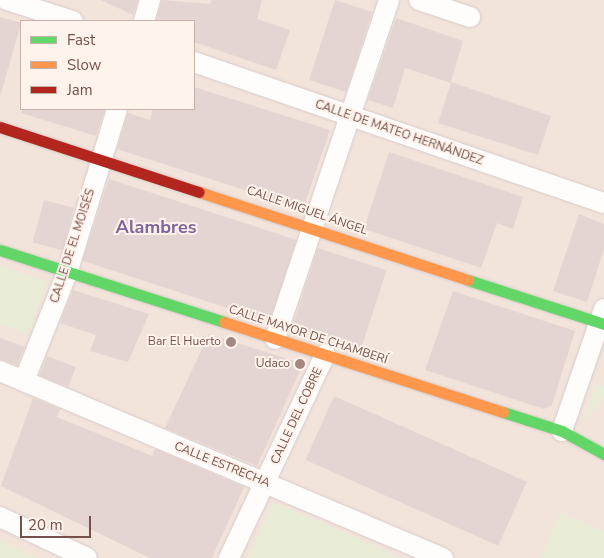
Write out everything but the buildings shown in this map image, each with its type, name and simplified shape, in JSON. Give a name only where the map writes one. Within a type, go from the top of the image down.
[{"type":"street","points":[[7,0],[70,20]]},
{"type":"street","points":[[144,20],[150,0]]},
{"type":"street","points":[[274,339],[389,0]]},
{"type":"street","points":[[419,0],[470,17]]},
{"type":"street","name":"CALLE DE MATEO HERNÁNDEZ","points":[[195,62],[604,203]]},
{"type":"street","name":"CALLE DE EL MOISÉS","points":[[24,381],[67,273],[117,110]]},
{"type":"street","name":"CALLE MIGUEL ÁNGEL","points":[[0,127],[603,319]]},
{"type":"street","name":"CALLE MAYOR DE CHAMBERÍ","points":[[0,250],[562,432],[604,454]]},
{"type":"street","points":[[562,432],[603,319]]},
{"type":"street","name":"CALLE DEL COBRE","points":[[229,558],[325,355]]},
{"type":"street","name":"CALLE ESTRECHA","points":[[0,371],[443,558]]},
{"type":"street","points":[[0,518],[87,558]]},
{"type":"shaded area","points":[[0,0],[604,0],[604,558],[0,558]]},
{"type":"green space","points":[[0,266],[47,282],[27,334],[0,324]]},
{"type":"green space","points":[[596,382],[604,387],[604,397],[584,422]]},
{"type":"green space","points":[[273,502],[286,507],[402,558],[248,558]]},
{"type":"green space","points":[[560,512],[604,531],[604,558],[541,558]]},
{"type":"green space","points":[[0,540],[38,558],[0,558]]},
{"type":"traffic: fast","points":[[0,250],[224,322]]},
{"type":"traffic: fast","points":[[468,280],[604,324]]},
{"type":"traffic: fast","points":[[503,412],[562,431],[604,454]]},
{"type":"traffic: slow","points":[[199,192],[468,280]]},
{"type":"traffic: slow","points":[[224,322],[503,412]]},
{"type":"traffic: jam","points":[[0,127],[199,192]]},
{"type":"place","name":"Bar El Huerto","points":[[231,342]]},
{"type":"place","name":"Udaco","points":[[300,364]]},
{"type":"district","name":"Alambres","points":[[156,227]]}]
